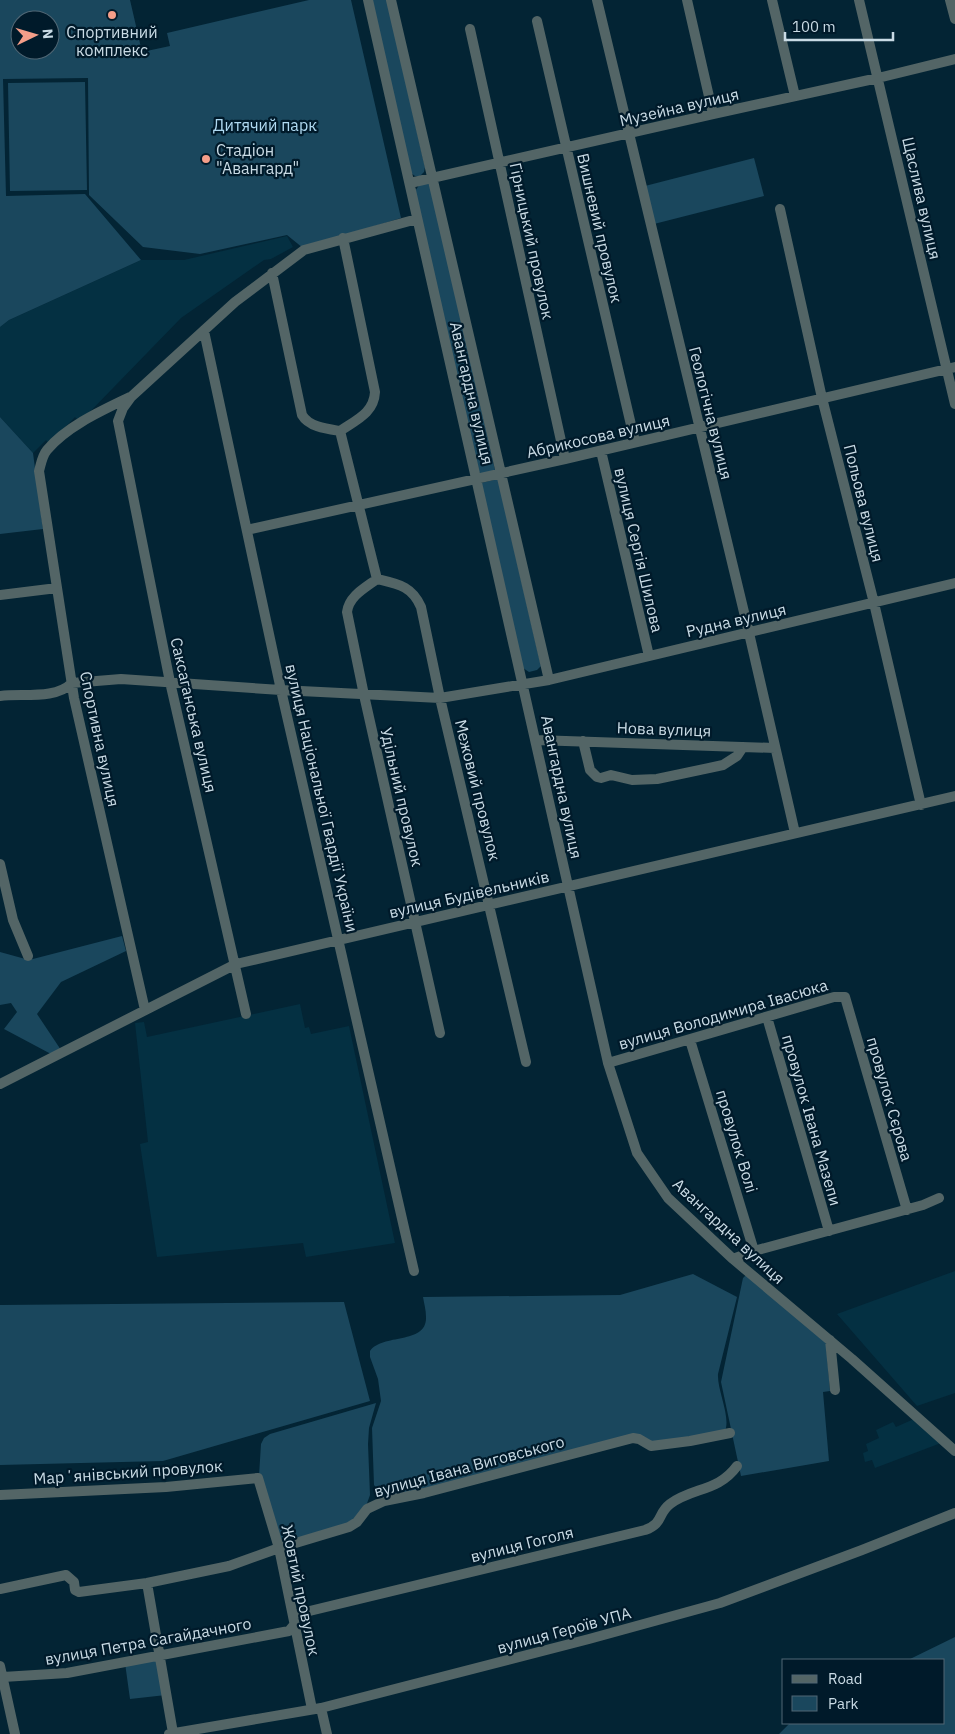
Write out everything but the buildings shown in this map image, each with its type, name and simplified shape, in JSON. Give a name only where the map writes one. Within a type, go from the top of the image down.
[{"type":"street","name":"Авангардна вулиця","points":[[368,0],[608,1063],[637,1153],[668,1198],[734,1259],[830,1340],[955,1451]]},
{"type":"street","name":"Авангардна вулиця","points":[[391,0],[549,680]]},
{"type":"street","name":"Геологічна вулиця","points":[[597,0],[795,833]]},
{"type":"street","points":[[687,0],[713,114]]},
{"type":"street","points":[[772,0],[795,96]]},
{"type":"street","name":"Щаслива вулиця","points":[[859,0],[951,368],[955,404]]},
{"type":"street","points":[[950,0],[955,19]]},
{"type":"street","name":"Вишневий провулок","points":[[537,21],[635,442]]},
{"type":"street","name":"Гірницький провулок","points":[[470,29],[565,459]]},
{"type":"street","name":"Музейна вулиця","points":[[410,183],[878,78],[955,58]]},
{"type":"street","name":"Польова вулиця","points":[[780,209],[822,398],[874,603],[921,805]]},
{"type":"street","points":[[131,397],[235,302],[304,250],[342,238],[417,219]]},
{"type":"street","points":[[272,273],[302,415],[312,424],[340,431],[369,411],[375,402],[376,392],[342,238]]},
{"type":"street","name":"вулиця Національної Гвардії України","points":[[204,331],[281,690],[414,1272]]},
{"type":"street","name":"Абрикосова вулиця","points":[[247,530],[565,459],[951,368]]},
{"type":"street","name":"Саксаганська вулиця","points":[[131,397],[123,408],[118,421],[170,682],[246,1014]]},
{"type":"street","name":"Спортивна вулиця","points":[[131,397],[107,408],[70,430],[47,450],[41,460],[39,471],[74,698],[145,1010]]},
{"type":"street","points":[[340,431],[377,579]]},
{"type":"street","name":"вулиця Сергія Шилова","points":[[601,450],[649,656]]},
{"type":"street","name":"Удільний провулок","points":[[377,579],[352,598],[346,612],[440,1033]]},
{"type":"street","name":"Межовий провулок","points":[[377,579],[406,587],[416,596],[421,607],[440,698],[526,1062]]},
{"type":"street","name":"Рудна вулиця","points":[[0,696],[50,693],[68,688],[72,683],[121,678],[281,690],[440,698],[549,680],[955,583]]},
{"type":"street","points":[[0,595],[56,588]]},
{"type":"street","name":"Нова вулиця","points":[[536,740],[775,748]]},
{"type":"street","points":[[583,741],[590,770],[597,777],[601,778],[611,774],[632,780],[658,779],[723,766],[738,756],[743,748]]},
{"type":"street","name":"вулиця Будівельників","points":[[0,1084],[236,964],[955,796]]},
{"type":"street","points":[[0,864],[13,920],[28,956]]},
{"type":"street","name":"вулиця Володимира Івасюка","points":[[608,1063],[834,997],[846,997]]},
{"type":"street","name":"провулок Сєрова","points":[[846,997],[907,1210]]},
{"type":"street","name":"провулок Івана Мазепи","points":[[767,1017],[829,1231]]},
{"type":"street","name":"провулок Волі","points":[[690,1040],[754,1251]]},
{"type":"street","points":[[734,1259],[754,1251],[924,1205],[939,1198]]},
{"type":"street","points":[[830,1340],[835,1390]]},
{"type":"street","name":"вулиця Івана Виговського","points":[[0,1589],[66,1575],[71,1579],[75,1590],[78,1592],[147,1583],[229,1566],[279,1548],[342,1530],[353,1525],[367,1509],[384,1501],[424,1493],[633,1438],[651,1446],[730,1433]]},
{"type":"street","name":"вулиця Гоголя","points":[[294,1620],[645,1530],[653,1527],[658,1522],[663,1510],[670,1504],[690,1493],[718,1484],[731,1474],[737,1466]]},
{"type":"street","name":"Жовтий провулок","points":[[258,1478],[279,1548],[294,1620],[316,1708],[327,1734]]},
{"type":"street","name":"Марʼянівський провулок","points":[[0,1495],[166,1487],[258,1478]]},
{"type":"street","name":"вулиця Героїв УПА","points":[[171,1734],[241,1723],[316,1708],[580,1642],[720,1603],[955,1513]]},
{"type":"street","points":[[147,1583],[160,1655],[171,1734]]},
{"type":"street","name":"вулиця Петра Сагайдачного","points":[[3,1677],[67,1673],[289,1631],[294,1620]]},
{"type":"street","points":[[0,1666],[15,1734]]},
{"type":"shaded area","points":[[287,236],[293,247],[271,259],[264,260],[181,318],[80,422],[75,417],[49,444],[46,440],[33,453],[0,417],[0,327],[9,320],[141,260],[184,260]]},
{"type":"shaded area","points":[[300,1004],[305,1028],[309,1027],[311,1034],[349,1026],[395,1243],[306,1257],[303,1243],[157,1257],[140,1144],[148,1142],[135,1023],[144,1022],[147,1037]]},
{"type":"shaded area","points":[[955,1271],[955,1393],[917,1406],[837,1314]]},
{"type":"shaded area","points":[[914,1419],[941,1443],[875,1468],[872,1460],[865,1462],[863,1453],[868,1451],[866,1444],[879,1438],[876,1430],[893,1422],[896,1427]]},
{"type":"green space","name":"Дитячий парк","points":[[0,0],[130,0],[142,52],[170,46],[167,33],[309,0],[351,0],[401,218],[303,248],[287,235],[200,254],[143,247],[89,195],[88,78],[3,79],[6,196],[85,194],[141,260],[9,320],[0,327]]},
{"type":"green space","points":[[372,0],[387,0],[425,167],[424,172],[420,176],[415,176],[411,173]]},
{"type":"green space","points":[[85,82],[87,190],[10,191],[8,83]]},
{"type":"green space","points":[[754,158],[764,196],[654,224],[645,186]]},
{"type":"green space","points":[[420,184],[431,184],[495,470],[482,474],[479,472],[415,191]]},
{"type":"green space","points":[[0,417],[33,453],[43,529],[0,534]]},
{"type":"green space","points":[[498,479],[541,666],[537,670],[529,672],[523,668],[481,483]]},
{"type":"green space","points":[[122,936],[126,951],[61,982],[37,1014],[61,1050],[51,1054],[4,1029],[17,1012],[11,1003],[0,1005],[0,952],[29,960]]},
{"type":"green space","points":[[693,1274],[737,1297],[718,1374],[726,1418],[725,1431],[655,1444],[640,1436],[391,1497],[380,1492],[374,1485],[372,1428],[381,1401],[378,1379],[370,1357],[370,1351],[384,1342],[419,1332],[424,1326],[426,1317],[423,1297],[620,1295]]},
{"type":"green space","points":[[746,1275],[826,1342],[830,1391],[823,1392],[829,1461],[741,1476],[721,1382],[743,1278]]},
{"type":"green space","points":[[344,1302],[370,1401],[163,1461],[0,1465],[0,1305]]},
{"type":"green space","points":[[376,1403],[369,1428],[370,1495],[365,1509],[357,1520],[283,1545],[259,1476],[261,1444],[264,1438],[270,1434]]},
{"type":"green space","points":[[955,1637],[955,1734],[779,1734],[789,1724],[945,1724],[945,1659],[910,1659]]},
{"type":"green space","points":[[159,1657],[166,1695],[130,1699],[125,1663]]},
{"type":"place","name":"Спортивний комплекс","points":[[112,15]]},
{"type":"place","name":"Стадіон \"Авангард\"","points":[[206,159]]}]
